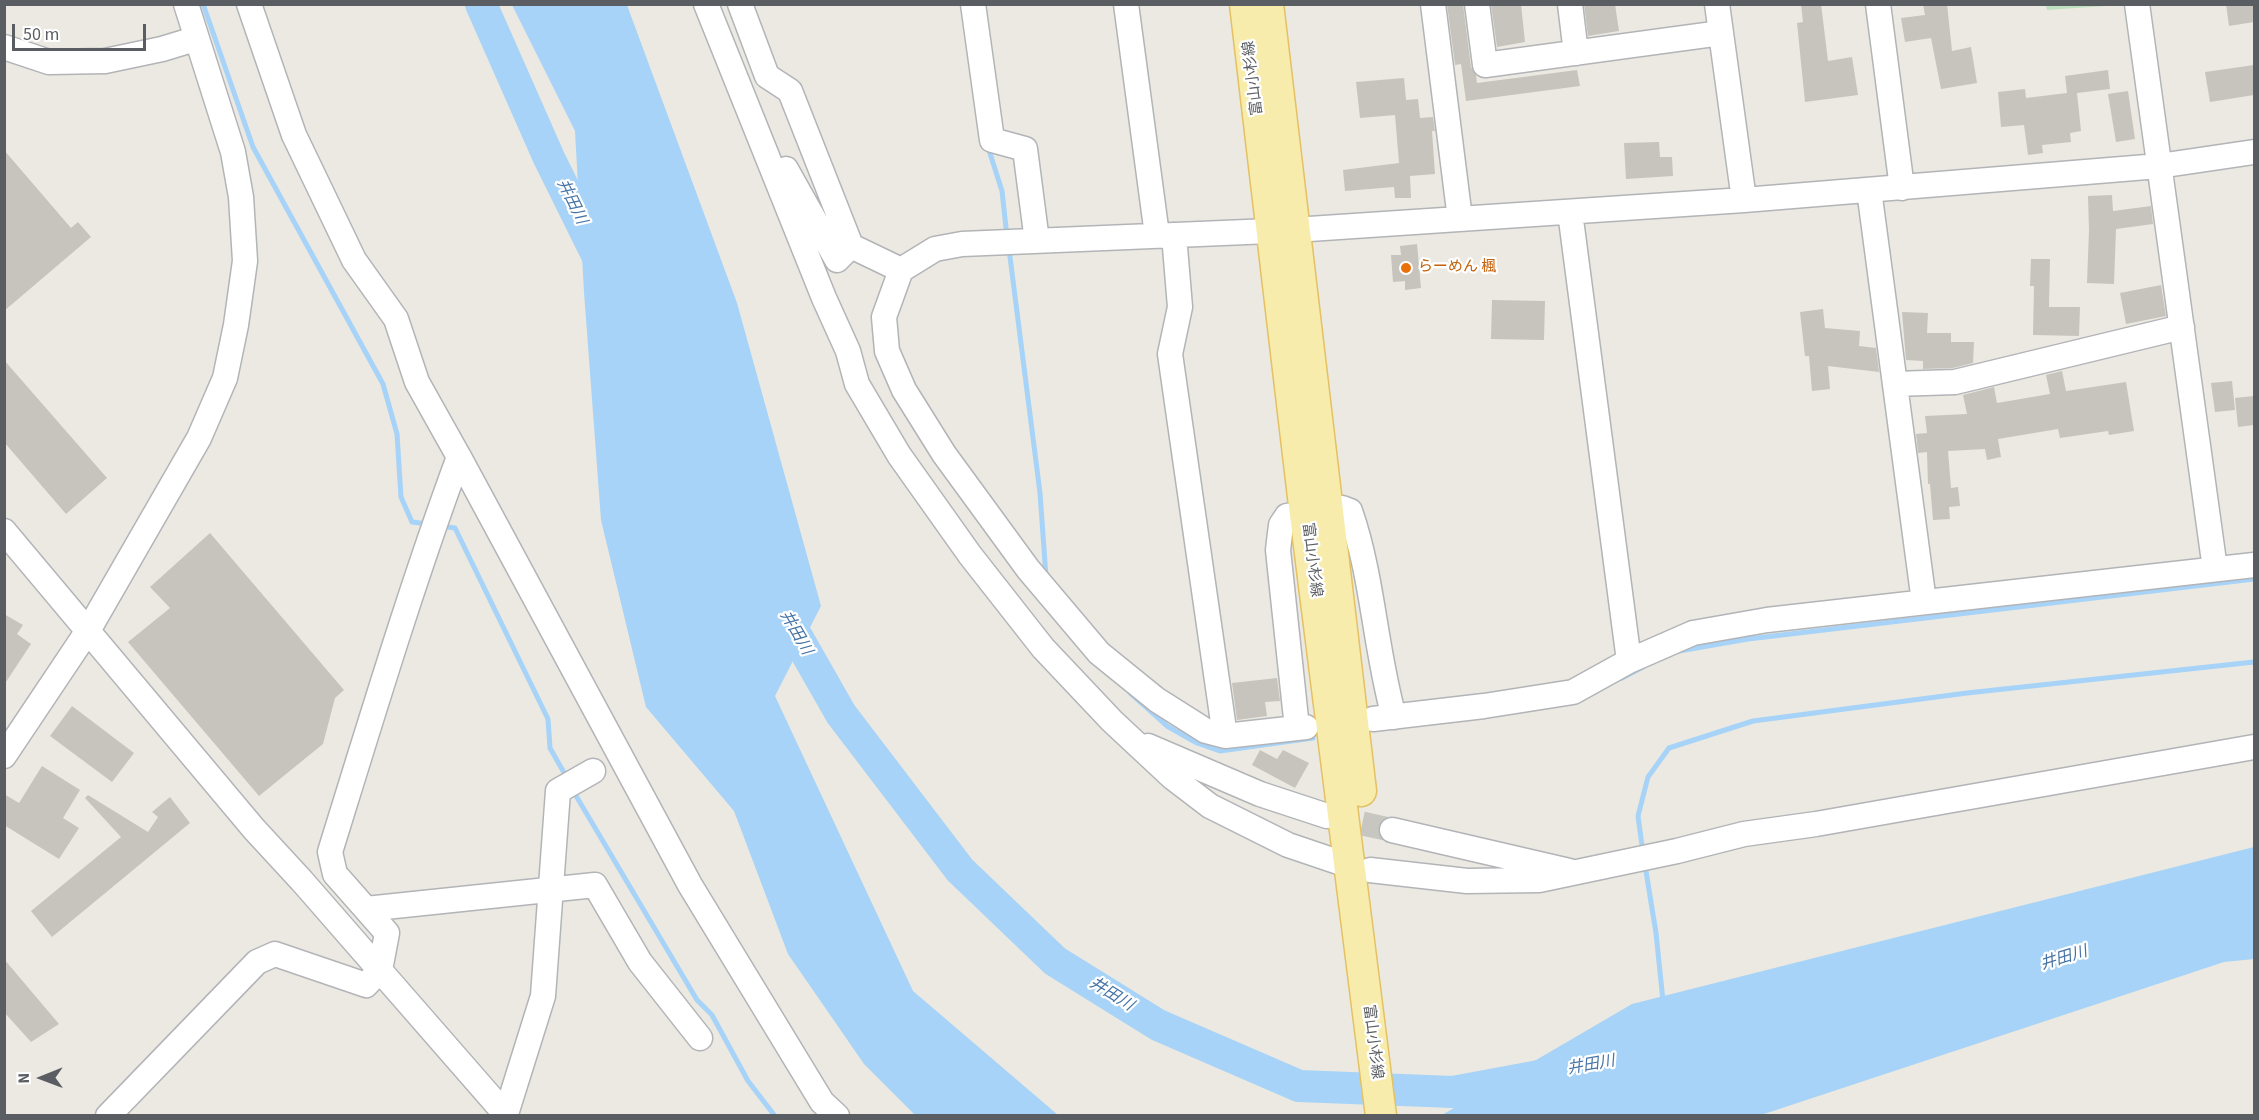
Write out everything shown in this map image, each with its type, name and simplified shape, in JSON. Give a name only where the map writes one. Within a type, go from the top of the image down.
[{"type":"main road","name":"富山小杉線","points":[[1245,4],[1283,231],[1361,873],[1401,1116]]},
{"type":"main road","name":"富山小杉線","points":[[1268,4],[1283,231]]},
{"type":"main road","name":"富山小杉線","points":[[1361,873],[1381,1116]]},
{"type":"street","points":[[4,756],[88,629],[199,438],[225,378],[236,325],[245,261],[241,197],[233,153],[195,39],[186,4]]},
{"type":"street","points":[[249,4],[294,135],[354,260],[396,319],[417,382],[690,885],[822,1102],[837,1116]]},
{"type":"street","points":[[706,4],[824,298],[848,351],[858,384],[899,455],[970,555],[1043,648],[1112,721],[1172,777],[1210,806],[1288,845],[1361,873],[1467,881],[1539,880],[1677,851],[1744,834],[1816,824],[2254,747]]},
{"type":"street","points":[[740,4],[767,76],[790,91],[851,246],[901,270]]},
{"type":"street","points":[[973,4],[992,140],[1025,149],[1037,241]]},
{"type":"street","points":[[1126,4],[1180,307],[1170,354],[1225,736]]},
{"type":"street","points":[[1432,4],[1460,219]]},
{"type":"street","points":[[1477,4],[1485,65],[1721,33]]},
{"type":"street","points":[[1570,4],[1576,53]]},
{"type":"street","points":[[1717,4],[1744,200]]},
{"type":"street","points":[[1878,4],[1902,188]]},
{"type":"street","points":[[2137,4],[2215,569]]},
{"type":"street","points":[[4,47],[49,62],[105,61],[162,49],[195,39]]},
{"type":"street","points":[[760,138],[780,159],[837,260],[851,246]]},
{"type":"street","points":[[2254,152],[2159,166],[1744,200],[1283,231],[962,244],[935,249],[901,270],[884,317],[887,351],[904,390],[944,454],[1028,568],[1099,653],[1157,700],[1206,731],[1225,736],[1302,728],[1278,550],[1281,525],[1287,516],[1342,508],[1350,511],[1362,545],[1384,679],[1384,718],[1573,692],[1629,661],[1693,633],[1767,620],[2254,565]]},
{"type":"street","points":[[1869,190],[1924,602]]},
{"type":"street","points":[[1570,212],[1629,661]]},
{"type":"street","points":[[1895,384],[1955,382],[2181,327]]},
{"type":"street","points":[[266,974],[287,972],[348,991],[373,977],[387,933],[336,874],[330,852],[392,650],[459,457]]},
{"type":"street","points":[[4,531],[88,629],[373,977],[507,1115],[543,996],[558,791],[593,771]]},
{"type":"street","points":[[1131,739],[1260,794],[1327,816]]},
{"type":"street","points":[[1392,830],[1574,872]]},
{"type":"street","points":[[366,909],[596,885],[640,962],[700,1038]]},
{"type":"street","points":[[108,1116],[257,962],[275,954],[373,977]]},
{"type":"green space","points":[[2046,4],[2120,5],[2047,10]]},
{"type":"water","points":[[512,5],[627,5],[737,303],[821,606],[775,696],[913,991],[1058,1115],[915,1115],[864,1064],[788,954],[734,811],[646,707],[601,520],[575,131]]},
{"type":"water","points":[[2254,847],[2254,959],[2224,962],[1761,1115],[1442,1115],[1632,1004]]},
{"type":"building","points":[[1447,4],[1463,4],[1471,67],[1476,75],[1477,83],[1577,70],[1580,86],[1466,101],[1461,64],[1455,65]]},
{"type":"building","points":[[1491,4],[1521,4],[1525,42],[1497,47]]},
{"type":"building","points":[[1584,4],[1615,4],[1619,31],[1588,36]]},
{"type":"building","points":[[1801,4],[1821,4],[1828,61],[1852,57],[1858,95],[1805,102],[1797,23],[1803,22]]},
{"type":"building","points":[[1923,4],[1947,4],[1952,51],[1971,47],[1977,83],[1941,89],[1931,38],[1905,42],[1901,18],[1925,15]]},
{"type":"building","points":[[2226,4],[2254,4],[2254,22],[2229,26]]},
{"type":"building","points":[[2254,65],[2254,95],[2210,102],[2205,72]]},
{"type":"building","points":[[2108,70],[2110,89],[2077,93],[2081,131],[2070,133],[2071,142],[2042,145],[2043,153],[2028,155],[2024,125],[2001,127],[1998,92],[2025,89],[2026,98],[2067,93],[2065,76]]},
{"type":"building","points":[[1404,78],[1406,100],[1418,99],[1420,118],[1433,117],[1435,174],[1410,176],[1411,198],[1395,198],[1394,187],[1345,191],[1343,170],[1399,163],[1395,115],[1360,118],[1356,82]]},
{"type":"building","points":[[2128,91],[2135,139],[2116,142],[2108,94]]},
{"type":"building","points":[[1659,142],[1660,157],[1672,157],[1673,176],[1626,179],[1624,143]]},
{"type":"building","points":[[4,150],[71,228],[78,222],[91,237],[4,311]]},
{"type":"building","points":[[2112,195],[2113,211],[2151,206],[2153,224],[2116,229],[2114,284],[2087,283],[2088,196]]},
{"type":"building","name":"らーめん 楓","points":[[1417,244],[1421,288],[1405,290],[1405,281],[1393,282],[1391,255],[1401,255],[1400,246]]},
{"type":"building","points":[[2031,259],[2050,259],[2049,307],[2080,307],[2079,336],[2033,335],[2034,286],[2030,286]]},
{"type":"building","points":[[2161,285],[2166,316],[2126,324],[2120,293]]},
{"type":"building","points":[[1492,300],[1545,301],[1544,340],[1491,339]]},
{"type":"building","points":[[1823,309],[1825,328],[1860,331],[1859,346],[1876,348],[1879,372],[1828,366],[1830,389],[1812,391],[1809,356],[1805,356],[1800,312]]},
{"type":"building","points":[[1902,312],[1928,313],[1927,333],[1951,333],[1951,342],[1974,342],[1973,363],[1953,368],[1923,369],[1923,361],[1906,360]]},
{"type":"building","points":[[4,360],[107,478],[66,514],[4,442]]},
{"type":"building","points":[[2062,371],[2066,391],[2126,382],[2134,431],[2109,435],[2108,431],[2060,438],[2058,429],[1998,439],[2001,457],[1987,460],[1985,449],[1948,451],[1951,488],[1958,487],[1960,506],[1949,507],[1950,519],[1933,520],[1930,484],[1928,484],[1927,452],[1918,453],[1916,434],[1927,433],[1925,416],[1967,414],[1963,395],[1994,387],[1997,403],[2050,394],[2046,375]]},
{"type":"building","points":[[2232,381],[2235,410],[2215,412],[2211,383]]},
{"type":"building","points":[[2254,396],[2254,425],[2238,427],[2235,398]]},
{"type":"building","points":[[210,533],[344,690],[335,698],[323,744],[259,796],[128,642],[170,608],[150,587]]},
{"type":"building","points":[[4,614],[23,625],[17,634],[31,644],[4,685]]},
{"type":"building","points":[[1277,678],[1280,701],[1265,702],[1267,716],[1237,720],[1232,683]]},
{"type":"building","points":[[72,706],[134,753],[112,782],[50,736]]},
{"type":"building","points":[[1260,750],[1277,759],[1283,750],[1309,763],[1295,788],[1252,765]]},
{"type":"building","points":[[42,766],[80,790],[63,818],[79,828],[59,859],[4,825],[4,794],[19,803]]},
{"type":"building","points":[[88,795],[148,832],[158,817],[152,812],[170,797],[190,823],[52,937],[31,911],[121,837],[85,798]]},
{"type":"building","points":[[4,959],[59,1024],[31,1042],[4,1012]]},
{"type":"waterway","points":[[203,4],[253,147],[383,384],[397,434],[401,497],[412,522],[428,524]]},
{"type":"waterway","name":"井田川","points":[[481,4],[549,158],[599,259]]},
{"type":"waterway","points":[[988,147],[1002,191],[1007,237]]},
{"type":"waterway","points":[[1009,249],[1040,493],[1046,577]]},
{"type":"waterway","points":[[440,526],[455,528],[548,719],[550,748],[567,778]]},
{"type":"waterway","points":[[1679,651],[1748,639],[2254,579]]},
{"type":"waterway","name":"井田川","points":[[780,607],[841,714],[960,870],[1055,961],[1158,1025],[1299,1086],[1453,1092],[1539,1076]]},
{"type":"waterway","points":[[1643,853],[1638,816],[1648,777],[1669,748],[1753,721],[1967,693],[2254,662]]},
{"type":"waterway","points":[[1622,678],[1643,667]]},
{"type":"waterway","points":[[1130,693],[1167,726],[1197,743],[1220,751],[1313,738]]},
{"type":"waterway","points":[[572,789],[697,1000],[712,1015],[748,1081],[775,1116]]},
{"type":"waterway","points":[[1645,865],[1656,933],[1663,1001]]},
{"type":"tunnel","points":[[1327,816],[1392,830]]},
{"type":"place","name":"らーめん 楓","points":[[1406,268]]}]
